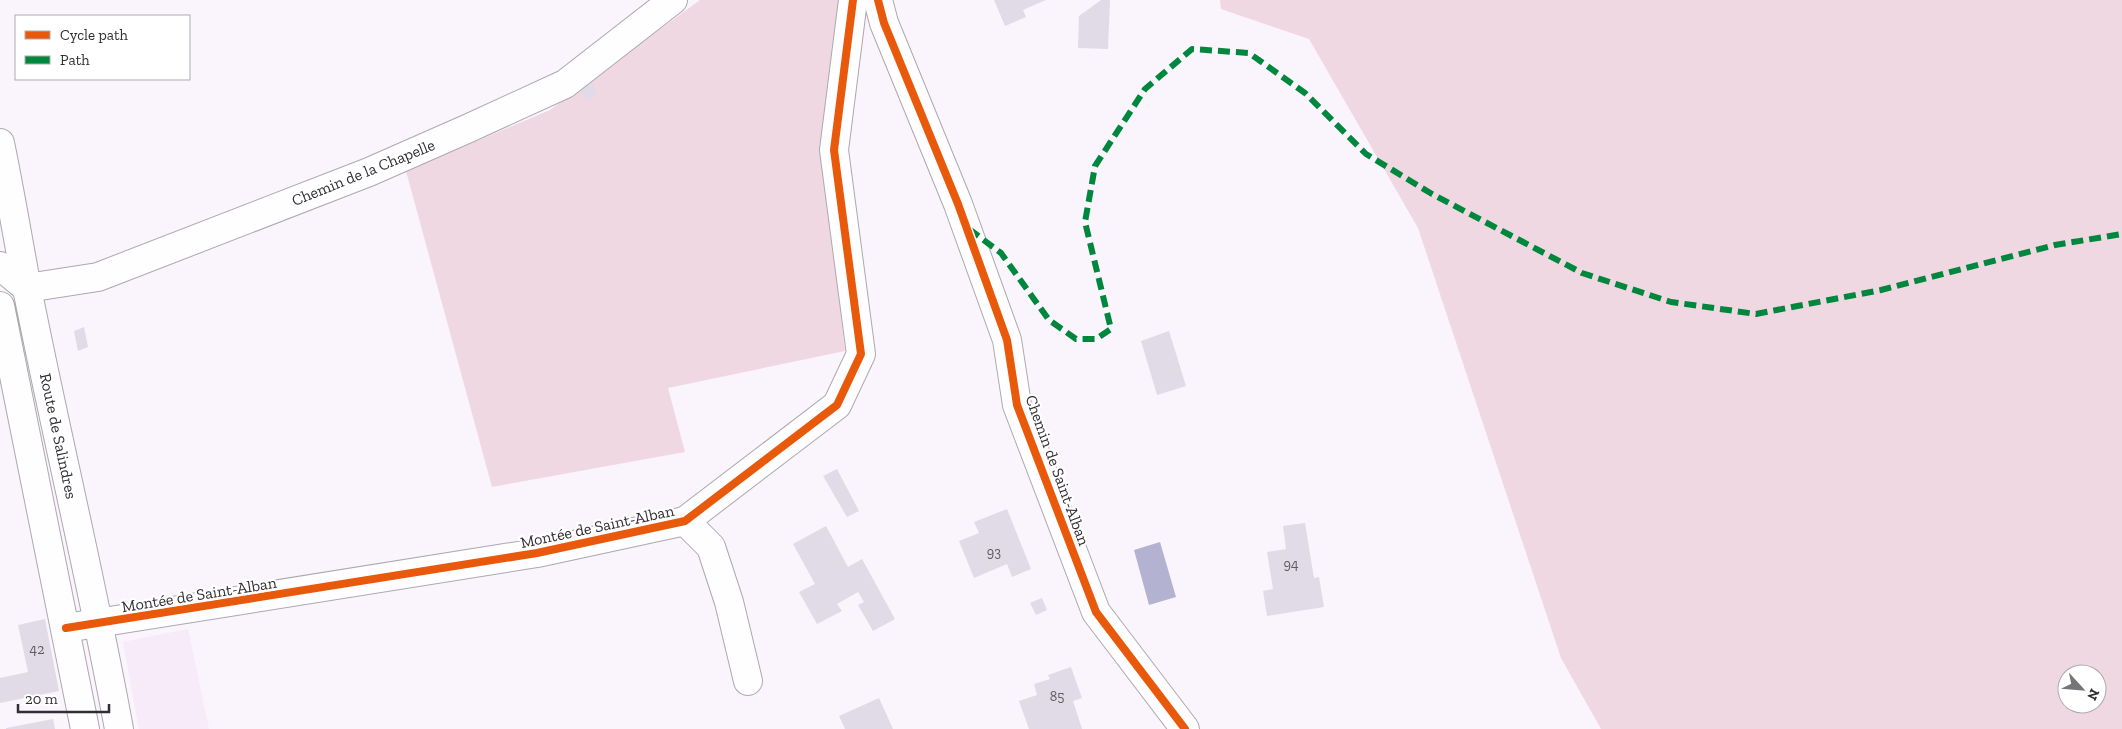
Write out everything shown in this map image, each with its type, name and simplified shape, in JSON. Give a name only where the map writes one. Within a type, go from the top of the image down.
[{"type":"street","name":"Chemin de la Chapelle","points":[[27,288],[98,277],[369,172],[469,128],[565,84],[673,0]]},
{"type":"street","name":"Montée de Saint-Alban","points":[[66,628],[537,553],[685,521],[837,406],[861,354],[834,150],[853,0]]},
{"type":"street","name":"Chemin de Saint-Alban","points":[[878,0],[884,23],[958,204],[1007,340],[1017,405],[1096,612],[1185,729]]},
{"type":"street","name":"Route de Salindres","points":[[0,143],[7,205],[27,288],[100,624],[119,729]]},
{"type":"street","points":[[0,266],[27,288]]},
{"type":"street","name":"Route de Salindres","points":[[0,306],[86,729]]},
{"type":"street","points":[[685,521],[711,547],[729,602],[748,681]]},
{"type":"shaded area","points":[[700,0],[844,0],[822,155],[845,351],[668,388],[685,452],[492,487],[406,171],[550,110]]},
{"type":"shaded area","points":[[1220,0],[2122,0],[2122,729],[1601,729],[1561,658],[1418,228],[1309,39],[1221,9]]},
{"type":"shaded area","points":[[188,629],[209,729],[139,729],[123,642]]},
{"type":"water","points":[[1160,542],[1176,597],[1149,605],[1134,550]]},
{"type":"building","points":[[994,0],[1046,0],[1023,10],[1026,17],[1005,26]]},
{"type":"building","points":[[1101,0],[1110,0],[1108,49],[1078,48],[1079,16]]},
{"type":"building","points":[[592,81],[597,96],[585,100],[580,88]]},
{"type":"building","points":[[84,327],[88,347],[78,351],[74,331]]},
{"type":"building","points":[[1169,331],[1186,386],[1157,395],[1141,341]]},
{"type":"building","points":[[837,469],[859,511],[847,517],[823,476]]},
{"type":"building","points":[[1007,509],[1031,569],[1012,577],[1007,564],[974,578],[959,541],[979,533],[974,522]]},
{"type":"building","points":[[1305,523],[1314,578],[1319,577],[1324,607],[1267,616],[1263,591],[1273,589],[1267,552],[1286,549],[1283,526]]},
{"type":"building","points":[[826,526],[848,567],[862,559],[895,619],[873,631],[858,605],[864,602],[858,592],[837,604],[842,611],[817,624],[799,592],[815,584],[793,544]]},
{"type":"building","points":[[1042,598],[1047,610],[1036,615],[1030,603]]},
{"type":"building","points":[[45,619],[59,691],[0,703],[0,678],[28,672],[18,625]]},
{"type":"building","points":[[1071,667],[1082,698],[1073,701],[1082,729],[1029,729],[1019,701],[1037,695],[1034,684],[1050,679],[1048,675]]},
{"type":"building","points":[[879,698],[893,729],[845,729],[839,716]]},
{"type":"building","points":[[53,719],[55,729],[6,729],[6,728]]},
{"type":"marked path","points":[[969,229],[1001,253],[1049,320],[1076,339],[1096,339],[1111,329],[1085,222],[1095,166],[1145,89],[1192,49],[1249,53],[1305,93],[1366,154],[1432,194],[1582,273],[1671,302],[1756,314],[1881,290],[2055,245],[2122,234]]},
{"type":"cycle path","points":[[66,628],[537,553],[685,521],[837,405],[861,354],[834,150],[853,0]]},
{"type":"cycle path","points":[[878,0],[884,23],[958,204],[1007,340],[1017,405],[1096,612],[1185,729]]}]
